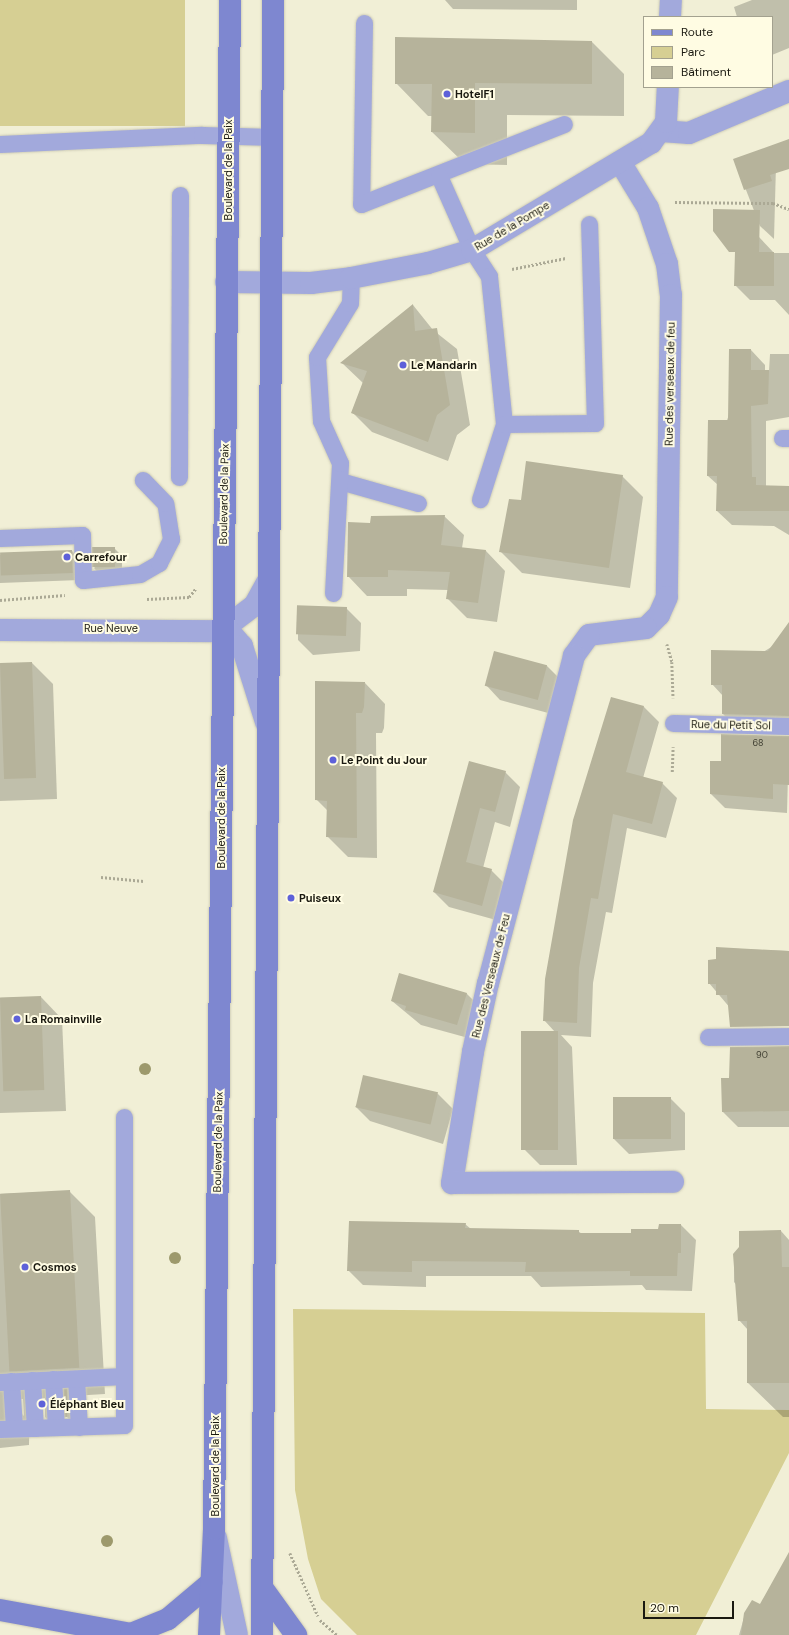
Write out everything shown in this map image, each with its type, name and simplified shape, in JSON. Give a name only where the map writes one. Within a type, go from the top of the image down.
[{"type":"main road","name":"Boulevard de la Paix","points":[[209,1635],[214,1529],[230,0]]},
{"type":"main road","points":[[262,1635],[270,579],[274,283],[273,0]]},
{"type":"main road","points":[[0,1610],[134,1634],[168,1619],[212,1582]]},
{"type":"main road","points":[[263,1589],[296,1635]]},
{"type":"street","points":[[670,16],[671,0]]},
{"type":"street","name":"Rue de la Pompe","points":[[226,282],[274,283],[351,278],[428,263],[472,250],[651,143],[666,122],[668,88]]},
{"type":"street","points":[[661,131],[689,133],[789,91]]},
{"type":"street","name":"Rue des verseaux de feu","points":[[620,162],[648,208],[667,264],[671,294],[667,597],[659,615]]},
{"type":"street","points":[[269,731],[242,646],[223,629],[254,606],[270,579]]},
{"type":"street","name":"Rue des Verseaux de Feu","points":[[659,615],[646,628],[589,635],[574,656],[488,983],[473,1052],[452,1183],[673,1182]]},
{"type":"street","name":"Rue Neuve","points":[[0,630],[223,629]]},
{"type":"street","points":[[214,1529],[237,1635]]},
{"type":"lane","points":[[664,0],[671,0]]},
{"type":"lane","points":[[364,23],[361,204],[440,176],[564,124]]},
{"type":"lane","points":[[0,144],[228,136],[274,136]]},
{"type":"lane","points":[[440,176],[472,250],[489,276],[504,424],[480,499]]},
{"type":"lane","points":[[179,477],[180,195]]},
{"type":"lane","points":[[504,424],[595,423],[589,224]]},
{"type":"lane","points":[[333,593],[340,463],[321,421],[317,357],[350,303],[351,278]]},
{"type":"lane","points":[[0,538],[82,535],[83,580],[140,574],[160,563],[171,539],[165,502],[143,480]]},
{"type":"lane","points":[[340,481],[418,503]]},
{"type":"lane","name":"Rue du Petit Sol","points":[[673,723],[789,726]]},
{"type":"lane","points":[[708,1037],[789,1036]]},
{"type":"lane","points":[[124,1117],[124,1376],[124,1425],[7,1428],[6,1381],[124,1376]]},
{"type":"lane","points":[[76,1378],[79,1427]]},
{"type":"lane","points":[[53,1379],[56,1427]]},
{"type":"lane","points":[[32,1380],[35,1428]]},
{"type":"path","points":[[668,202],[773,203],[789,209]]},
{"type":"path","points":[[537,262],[590,255]]},
{"type":"path","points":[[659,615],[672,662],[672,772]]},
{"type":"path","points":[[100,877],[144,882]]},
{"type":"path","points":[[262,1527],[288,1550],[320,1620],[337,1635]]},
{"type":"green space","points":[[0,0],[185,0],[185,126],[0,126]]},
{"type":"green space","points":[[293,1309],[705,1313],[706,1409],[789,1410],[789,1453],[696,1635],[357,1635],[321,1599],[308,1559],[295,1490]]},
{"type":"building","points":[[395,37],[592,41],[592,84],[475,83],[475,133],[431,132],[432,84],[395,84]]},
{"type":"building","points":[[789,139],[789,169],[770,175],[772,181],[744,190],[733,159]]},
{"type":"building","points":[[713,209],[760,210],[759,252],[774,252],[774,286],[734,286],[735,252],[729,252],[713,231]]},
{"type":"building","points":[[413,304],[415,331],[437,328],[450,405],[437,415],[428,442],[351,413],[367,371],[340,363]]},
{"type":"building","points":[[729,349],[751,349],[751,370],[769,370],[768,404],[751,406],[752,477],[756,477],[756,485],[789,486],[789,511],[716,511],[717,476],[707,476],[708,420],[728,420]]},
{"type":"building","points":[[526,461],[623,475],[609,568],[499,552],[509,499],[521,500]]},
{"type":"building","points":[[445,515],[441,545],[486,550],[478,603],[446,599],[450,572],[388,570],[388,577],[347,577],[348,522],[370,523],[371,516]]},
{"type":"building","points":[[92,547],[115,547],[115,567],[92,567]]},
{"type":"building","points":[[72,550],[73,573],[1,575],[0,553]]},
{"type":"building","points":[[297,605],[347,607],[346,636],[296,634]]},
{"type":"building","points":[[789,622],[789,716],[722,714],[722,685],[711,685],[711,650],[768,651]]},
{"type":"building","points":[[494,651],[547,665],[538,700],[485,686]]},
{"type":"building","points":[[32,662],[36,778],[4,779],[0,663]]},
{"type":"building","points":[[315,681],[365,682],[364,707],[362,713],[356,713],[357,838],[326,837],[327,801],[315,800]]},
{"type":"building","points":[[611,697],[644,706],[626,772],[663,782],[652,824],[613,814],[598,899],[591,898],[579,968],[577,1023],[543,1021],[545,979],[573,820]]},
{"type":"building","points":[[721,734],[789,736],[789,785],[773,784],[773,799],[710,794],[710,761],[721,761]]},
{"type":"building","points":[[469,761],[506,771],[495,812],[480,808],[466,862],[492,869],[482,906],[433,892]]},
{"type":"building","points":[[716,947],[789,951],[789,1026],[730,1027],[727,995],[716,995],[716,984],[708,984],[708,960],[716,959]]},
{"type":"building","points":[[399,973],[467,993],[457,1025],[405,1010],[406,1006],[391,1001]]},
{"type":"building","points":[[41,996],[44,1090],[3,1091],[0,997]]},
{"type":"building","points":[[521,1031],[558,1031],[558,1150],[521,1150]]},
{"type":"building","points":[[789,1046],[789,1111],[722,1112],[721,1078],[729,1078],[730,1047]]},
{"type":"building","points":[[363,1075],[438,1092],[431,1124],[356,1107]]},
{"type":"building","points":[[613,1097],[671,1097],[671,1139],[613,1139]]},
{"type":"building","points":[[70,1190],[79,1368],[9,1371],[0,1194]]},
{"type":"building","points":[[349,1221],[466,1223],[465,1228],[579,1230],[579,1233],[631,1233],[631,1229],[658,1229],[659,1224],[681,1224],[681,1253],[678,1253],[677,1276],[630,1276],[630,1271],[525,1272],[526,1262],[412,1261],[412,1272],[347,1271]]},
{"type":"building","points":[[781,1230],[782,1267],[789,1267],[789,1383],[747,1383],[747,1321],[738,1321],[733,1254],[739,1247],[739,1231]]},
{"type":"building","points":[[64,1389],[67,1389],[67,1417],[64,1417]]},
{"type":"building","points":[[789,1552],[789,1635],[741,1635],[744,1613],[752,1600],[760,1604]]},
{"type":"place","name":"HotelF1","points":[[447,94]]},
{"type":"place","name":"Le Mandarin","points":[[403,365]]},
{"type":"place","name":"Carrefour","points":[[67,557]]},
{"type":"place","name":"Le Point du Jour","points":[[333,760]]},
{"type":"place","name":"Puiseux","points":[[291,898]]},
{"type":"place","name":"La Romainville","points":[[17,1019]]},
{"type":"place","name":"Cosmos","points":[[25,1267]]},
{"type":"place","name":"Éléphant Bleu","points":[[42,1404]]}]
